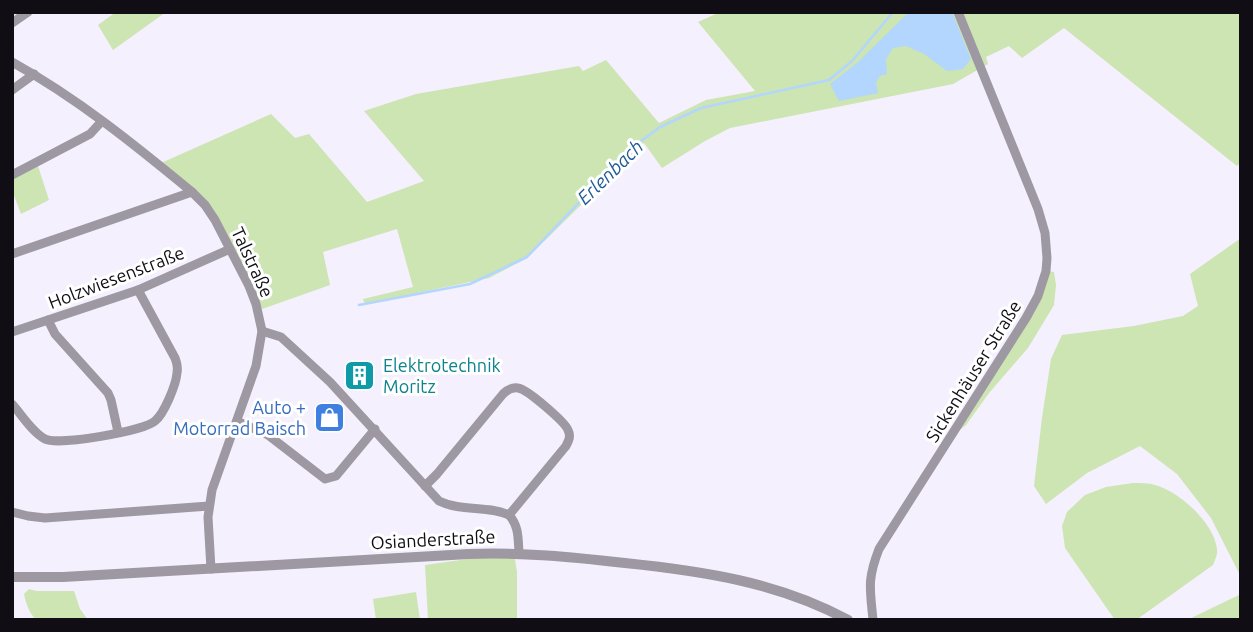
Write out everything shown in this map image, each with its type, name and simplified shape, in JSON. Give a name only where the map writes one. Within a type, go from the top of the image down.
[{"type":"street","points":[[12,23],[28,12]]},
{"type":"street","name":"Sickenhäuser Straße","points":[[873,620],[869,589],[879,549],[1026,318],[1038,296],[1045,271],[1046,246],[1038,209],[958,12]]},
{"type":"street","name":"Talstraße","points":[[12,62],[102,121],[192,192],[215,220],[254,296],[262,331],[259,357],[216,475],[209,506],[211,569]]},
{"type":"street","points":[[12,89],[34,74]]},
{"type":"street","points":[[12,175],[90,134],[102,121]]},
{"type":"street","points":[[12,254],[192,192]]},
{"type":"street","name":"Holzwiesenstraße","points":[[12,332],[138,290],[230,248]]},
{"type":"street","points":[[12,404],[40,435],[52,441],[77,440],[140,428],[154,422],[163,410],[178,368],[138,290]]},
{"type":"street","points":[[48,320],[55,334],[108,393],[117,432]]},
{"type":"street","points":[[262,331],[278,335],[330,382],[439,501],[447,505],[498,511],[509,515],[518,531],[519,553]]},
{"type":"street","points":[[425,486],[503,394],[509,389],[520,389],[565,424],[570,433],[566,446],[509,515]]},
{"type":"street","points":[[237,421],[268,435],[321,478],[327,479],[336,476],[375,429]]},
{"type":"street","points":[[12,512],[45,518],[209,506]]},
{"type":"street","name":"Osianderstraße","points":[[12,577],[63,578],[519,553],[584,558],[723,576],[791,594],[848,620]]},
{"type":"green space","points":[[116,12],[166,12],[113,50],[98,25]]},
{"type":"green space","points":[[720,12],[1241,12],[1241,162],[1237,166],[1064,28],[1022,58],[1009,46],[986,57],[988,64],[953,84],[730,128],[662,168],[644,143],[527,258],[489,278],[365,304],[363,299],[413,287],[397,229],[323,252],[330,285],[262,309],[219,219],[161,163],[271,114],[295,138],[309,134],[367,202],[424,181],[364,111],[416,94],[579,66],[583,71],[606,60],[659,123],[706,100],[755,91],[698,22]]},
{"type":"green space","points":[[38,166],[49,200],[21,214],[12,190],[12,179]]},
{"type":"green space","points":[[1241,238],[1241,577],[1211,518],[1177,474],[1140,446],[1087,473],[1046,504],[1034,486],[1051,359],[1062,335],[1134,326],[1183,316],[1198,306],[1190,274]]},
{"type":"green space","points":[[1046,271],[1054,272],[1054,305],[1028,348],[989,393],[966,425],[951,437],[1027,318]]},
{"type":"green space","points":[[1133,483],[1155,485],[1185,501],[1210,529],[1217,553],[1213,565],[1136,620],[1115,620],[1065,548],[1062,526],[1067,512],[1085,495],[1106,487]]},
{"type":"green space","points":[[509,557],[515,559],[517,572],[517,620],[428,620],[425,565]]},
{"type":"green space","points":[[29,589],[74,591],[80,609],[88,620],[36,620],[24,594]]},
{"type":"green space","points":[[416,592],[420,620],[376,620],[373,599]]},
{"type":"green space","points":[[1241,594],[1241,620],[1187,620]]},
{"type":"water","points":[[909,12],[952,12],[971,59],[963,69],[947,71],[924,54],[906,46],[893,48],[886,59],[887,74],[880,76],[876,82],[878,93],[839,101],[830,84],[857,63]]},
{"type":"waterway","name":"Erlenbach","points":[[359,305],[470,284],[527,257],[629,150],[660,127],[701,108],[829,80],[852,61],[893,12]]},
{"type":"place","name":"Elektrotechnik Moritz","points":[[360,375]]},
{"type":"place","name":"Auto + Motorrad Baisch","points":[[329,417]]}]
